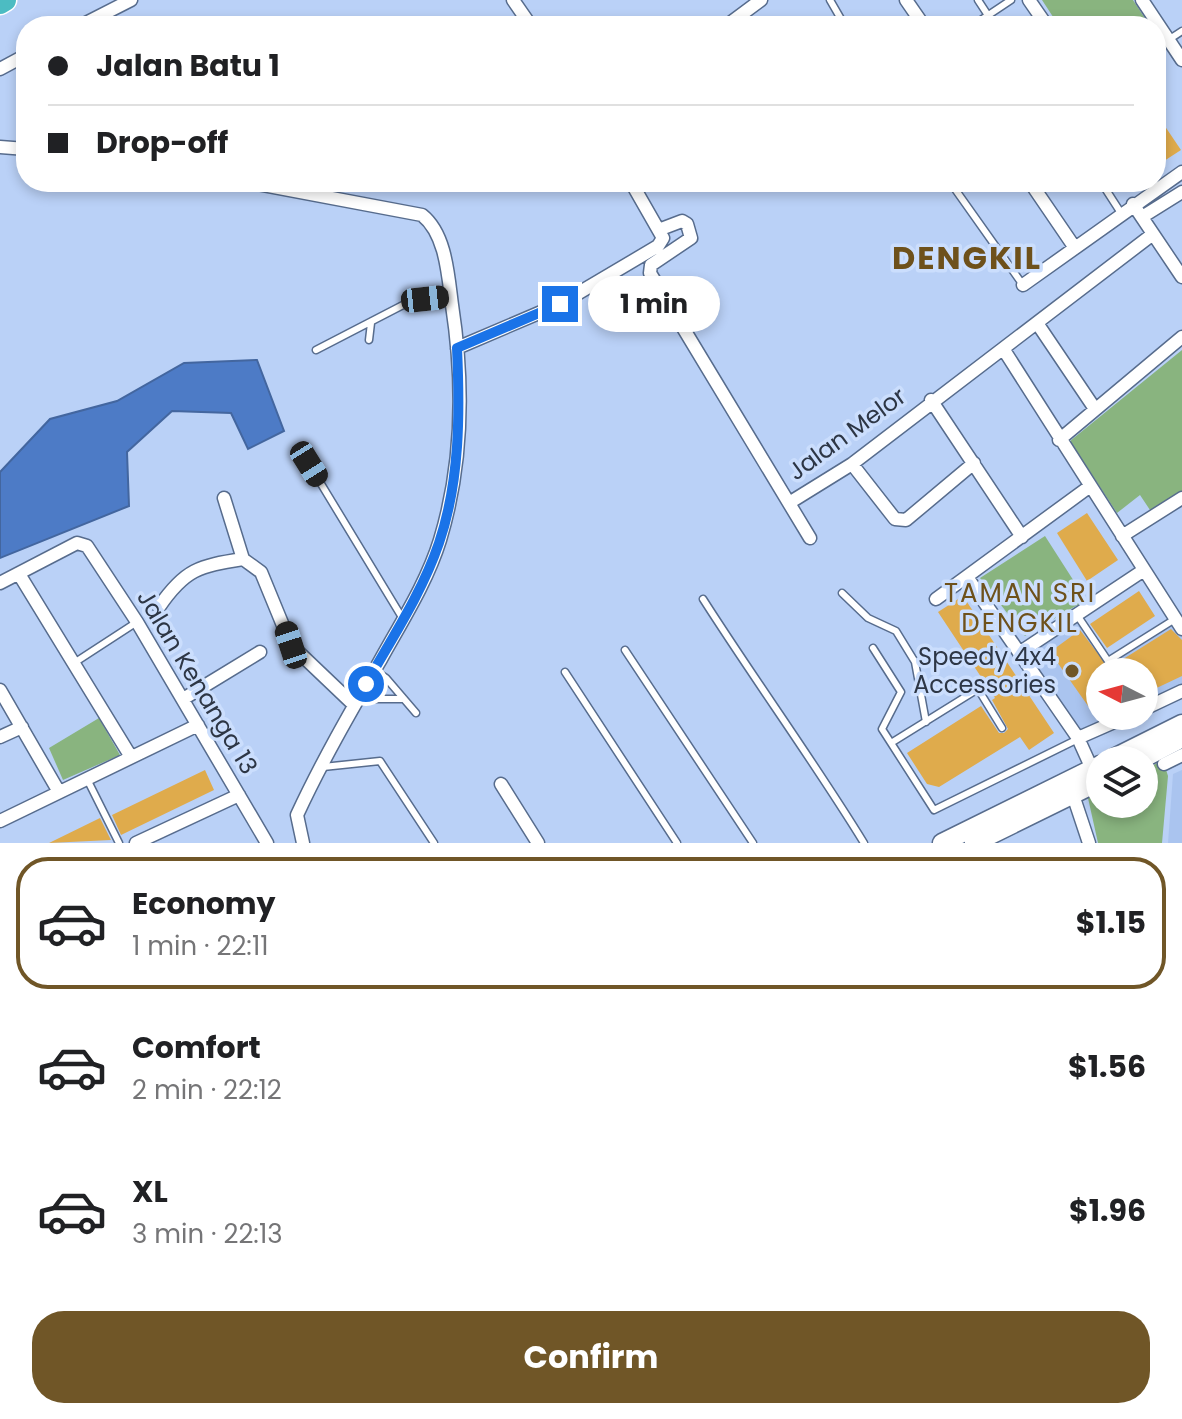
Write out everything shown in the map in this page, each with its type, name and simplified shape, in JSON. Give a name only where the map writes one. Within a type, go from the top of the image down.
[{"type":"main road","points":[[1138,746],[1182,724]]},
{"type":"main road","points":[[1158,751],[1182,738]]},
{"type":"main road","points":[[942,843],[1086,776]]},
{"type":"main road","points":[[974,843],[1073,795],[1086,782]]},
{"type":"street","points":[[100,16],[131,0]]},
{"type":"street","points":[[739,16],[761,0]]},
{"type":"street","points":[[1166,36],[1182,60]]},
{"type":"street","points":[[303,843],[297,815],[320,767],[403,619],[439,542],[454,481],[460,403],[451,296],[434,225],[422,215],[312,192]]},
{"type":"street","points":[[457,348],[560,304],[658,246],[663,238],[661,229],[637,192]]},
{"type":"street","points":[[1037,192],[1075,248]]},
{"type":"street","points":[[1023,285],[1146,192]]},
{"type":"street","points":[[1142,217],[1182,192]]},
{"type":"street","points":[[1133,204],[1182,277]]},
{"type":"street","points":[[661,229],[682,221],[687,224],[691,238],[651,265],[650,273],[810,538]]},
{"type":"street","name":"Jalan Melor","points":[[789,503],[852,464],[931,400],[1004,350],[1153,234]]},
{"type":"street","points":[[1037,323],[1095,409]]},
{"type":"street","points":[[1059,440],[1182,337]]},
{"type":"street","points":[[1004,350],[1178,624]]},
{"type":"street","points":[[931,400],[1022,537]]},
{"type":"street","points":[[852,464],[895,519],[906,520],[974,463]]},
{"type":"street","points":[[936,599],[1089,487]]},
{"type":"street","points":[[224,498],[243,559],[261,572],[291,645],[356,702]]},
{"type":"street","points":[[1122,536],[1182,498]]},
{"type":"street","name":"Jalan Kenanga 13","points":[[19,574],[77,543],[87,546],[137,622],[267,843]]},
{"type":"street","points":[[159,607],[175,583],[193,569],[243,559]]},
{"type":"street","points":[[1019,653],[1144,570]]},
{"type":"street","points":[[0,583],[19,574],[131,757]]},
{"type":"street","points":[[967,577],[1086,752]]},
{"type":"street","points":[[183,699],[260,652]]},
{"type":"street","points":[[0,690],[59,792]]},
{"type":"street","points":[[1158,702],[1182,691]]},
{"type":"street","points":[[0,821],[198,725]]},
{"type":"street","points":[[0,737],[22,727]]},
{"type":"street","points":[[1078,738],[1096,730]]},
{"type":"street","points":[[1164,764],[1182,755]]},
{"type":"street","points":[[501,784],[538,843]]},
{"type":"street","points":[[136,843],[239,795]]},
{"type":"street","points":[[1073,795],[1089,843]]},
{"type":"street","points":[[161,831],[169,843]]},
{"type":"lane","points":[[978,0],[988,15],[1011,0]]},
{"type":"lane","points":[[1166,42],[1182,31]]},
{"type":"lane","points":[[957,192],[1023,285]]},
{"type":"lane","points":[[1107,192],[1121,213]]},
{"type":"lane","points":[[316,350],[412,301],[451,296]]},
{"type":"lane","points":[[369,340],[371,323]]},
{"type":"lane","points":[[309,464],[403,619]]},
{"type":"lane","points":[[842,593],[868,618],[896,631],[915,662],[926,722]]},
{"type":"lane","points":[[703,599],[766,698],[810,755],[864,843]]},
{"type":"lane","points":[[1077,615],[1108,661],[1178,624]]},
{"type":"lane","points":[[74,663],[137,622]]},
{"type":"lane","points":[[873,648],[901,692],[882,729],[934,810],[997,782],[1078,738]]},
{"type":"lane","points":[[625,650],[753,843]]},
{"type":"lane","points":[[374,670],[416,713]]},
{"type":"lane","points":[[565,672],[677,843]]},
{"type":"lane","points":[[891,743],[978,689],[1002,728]]},
{"type":"lane","points":[[356,702],[404,699]]},
{"type":"lane","points":[[320,767],[380,761],[434,843]]},
{"type":"lane","points":[[87,779],[119,843]]},
{"type":"shaded area","points":[[1077,620],[1104,658],[1086,658],[1086,730],[1079,733],[1026,655]]},
{"type":"shaded area","points":[[1173,623],[1182,637],[1182,687],[1158,698],[1158,658],[1118,658]]},
{"type":"shaded area","points":[[1182,770],[1182,843],[1168,843],[1173,774]]},
{"type":"green space","points":[[1042,0],[1133,0],[1143,16],[1052,16]]},
{"type":"green space","points":[[1182,350],[1182,494],[1152,513],[1140,495],[1117,513],[1070,441]]},
{"type":"green space","points":[[1045,536],[1086,600],[1025,636],[980,578]]},
{"type":"green space","points":[[99,718],[120,755],[63,780],[49,748]]},
{"type":"green space","points":[[1163,760],[1168,776],[1162,843],[1098,843],[1092,818],[1158,818],[1158,763]]},
{"type":"water","points":[[257,360],[284,431],[248,449],[231,413],[172,411],[127,452],[129,506],[0,558],[0,472],[50,419],[117,401],[184,363]]},
{"type":"building","points":[[1166,128],[1181,150],[1166,160]]},
{"type":"building","points":[[1087,513],[1118,560],[1087,581],[1057,533]]},
{"type":"building","points":[[1139,591],[1155,616],[1107,648],[1090,624]]},
{"type":"building","points":[[963,596],[1054,733],[1029,750],[1020,737],[939,787],[927,784],[907,753],[981,706],[999,733],[1008,729],[992,700],[995,698],[938,612]]},
{"type":"building","points":[[1171,629],[1182,640],[1182,676],[1158,687],[1158,658],[1125,658]]},
{"type":"building","points":[[1080,630],[1101,658],[1086,658],[1086,703],[1050,652]]},
{"type":"building","points":[[205,770],[214,790],[121,835],[112,815]]},
{"type":"building","points":[[100,818],[111,840],[49,843]]},
{"type":"place","name":"Speedy 4x4 Accessories","points":[[1072,671]]},
{"type":"district","name":"DENGKIL","points":[[967,258]]},
{"type":"district","name":"TAMAN SRI DENGKIL","points":[[1020,608]]},
{"type":"route","points":[[366,684],[416,598],[439,542],[454,481],[460,403],[457,348],[560,304]]}]
